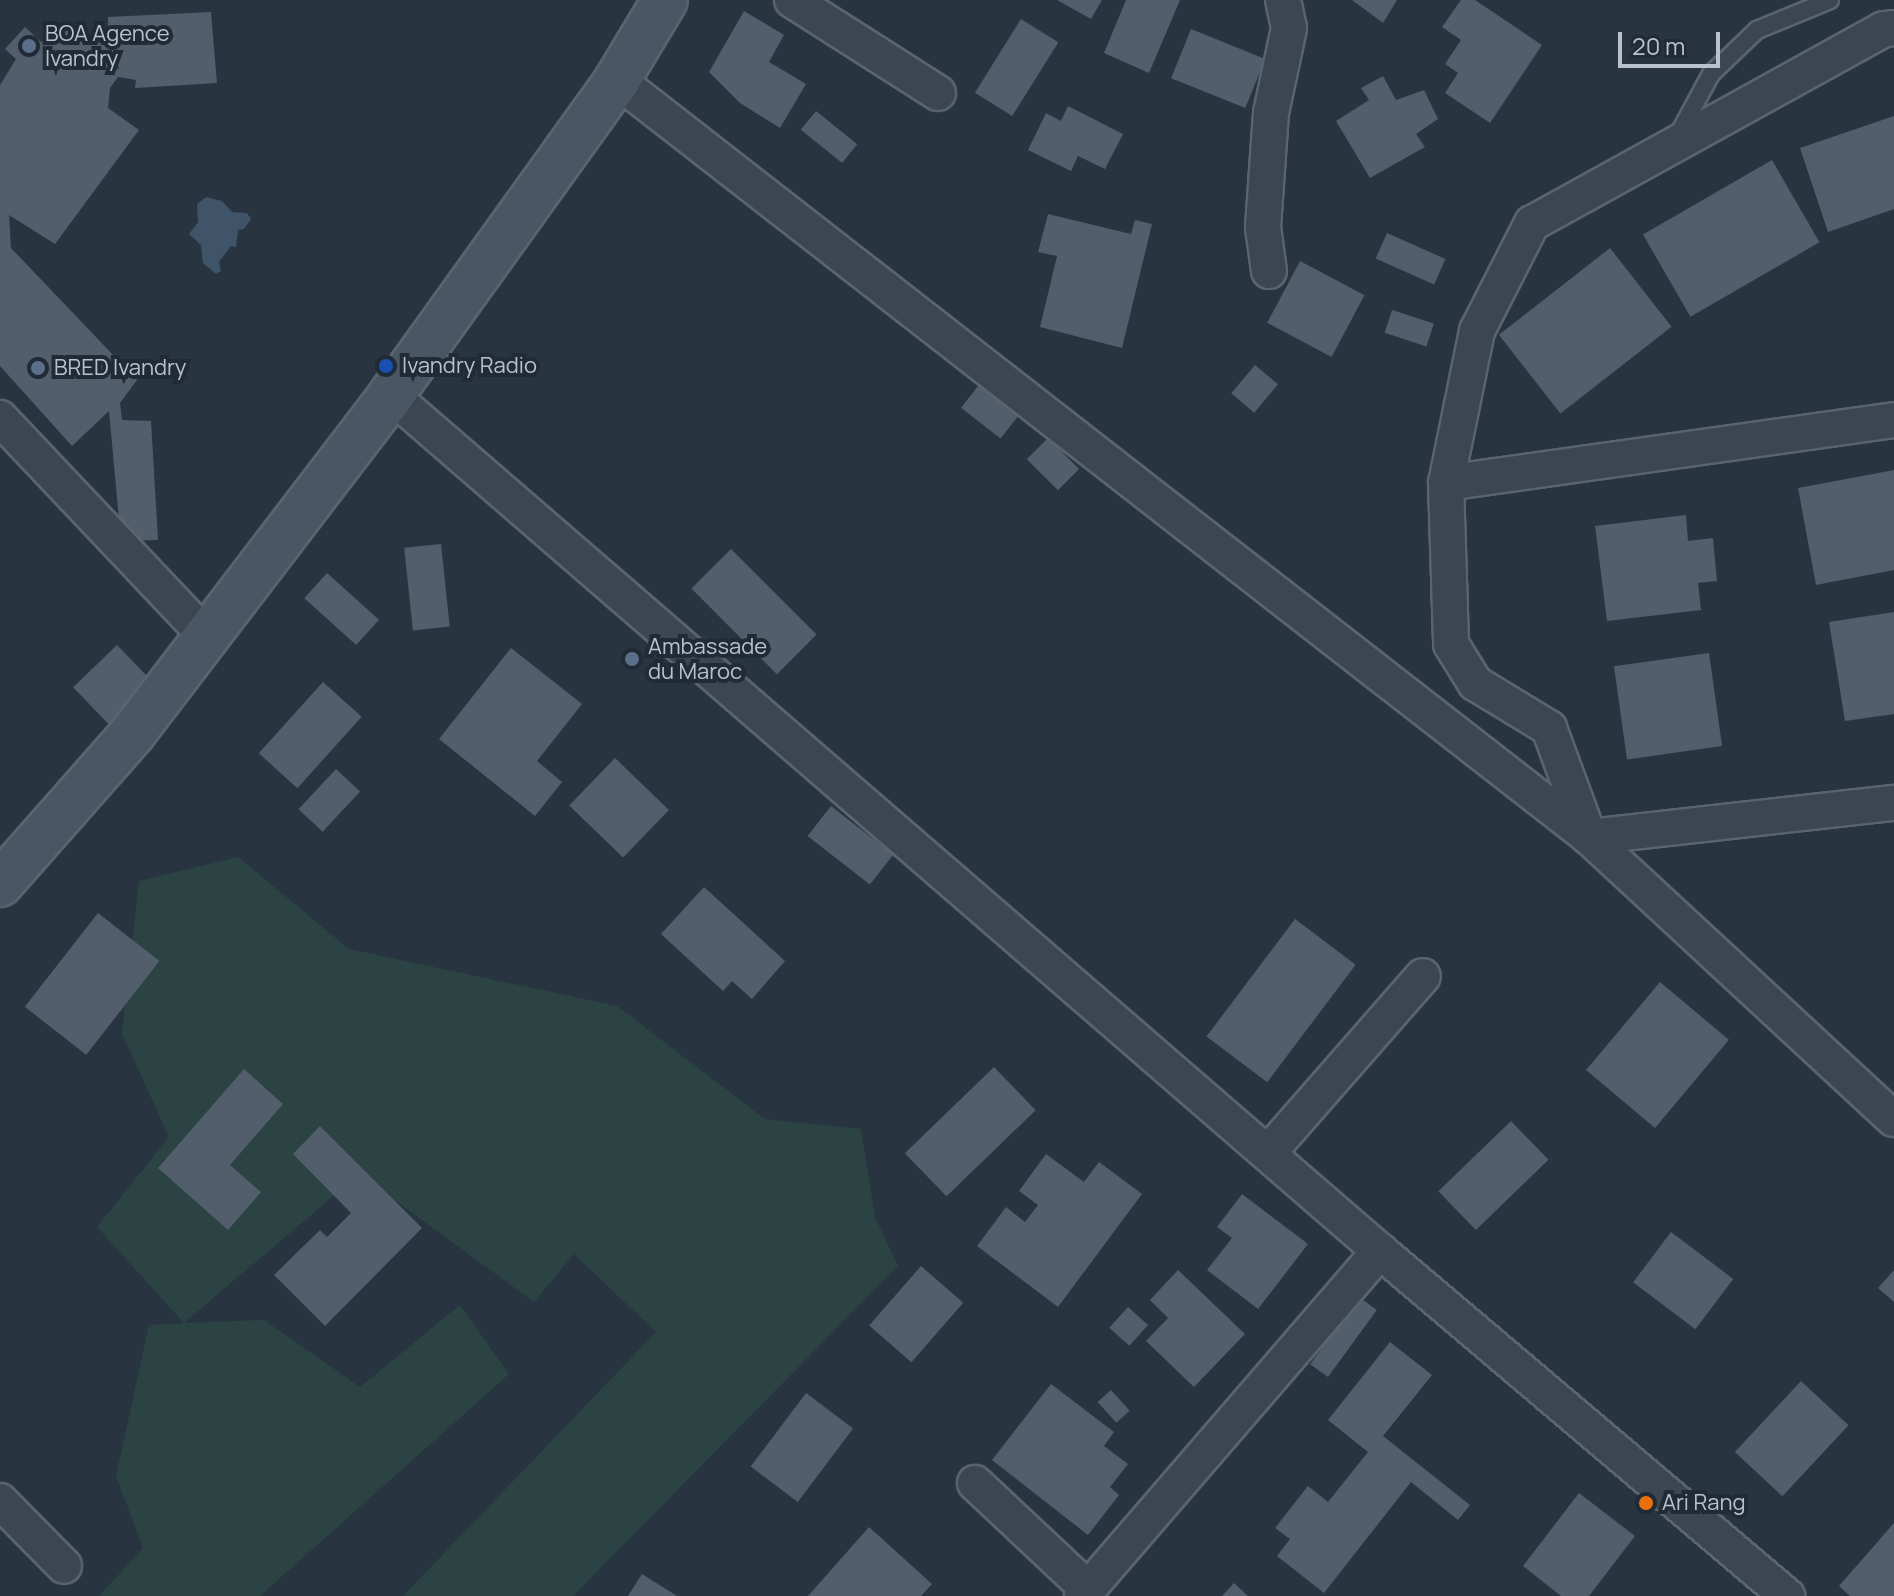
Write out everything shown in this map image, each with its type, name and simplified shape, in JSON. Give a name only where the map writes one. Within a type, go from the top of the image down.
[{"type":"street","points":[[0,884],[133,733],[391,395],[617,80],[665,0]]},
{"type":"street","points":[[792,0],[938,93]]},
{"type":"street","points":[[1269,271],[1263,227],[1271,113],[1289,28],[1283,0]]},
{"type":"street","points":[[1589,837],[1549,728],[1475,683],[1451,644],[1446,483],[1477,331],[1532,223],[1884,29],[1894,28]]},
{"type":"street","points":[[617,80],[1589,837],[1894,1119]]},
{"type":"street","points":[[391,395],[1380,1251],[1787,1596]]},
{"type":"street","points":[[0,418],[206,636]]},
{"type":"street","points":[[1446,483],[1894,420]]},
{"type":"street","points":[[1589,837],[1894,803]]},
{"type":"street","points":[[1268,1153],[1423,976]]},
{"type":"street","points":[[975,1483],[1085,1592],[1380,1251]]},
{"type":"street","points":[[0,1501],[64,1566]]},
{"type":"lane","points":[[1673,145],[1711,74],[1757,30],[1830,0]]},
{"type":"green space","points":[[238,857],[349,949],[617,1006],[765,1119],[861,1129],[875,1217],[898,1266],[573,1596],[403,1596],[656,1332],[574,1254],[534,1302],[359,1174],[184,1323],[97,1227],[169,1137],[122,1034],[139,881]]},
{"type":"green space","points":[[460,1305],[509,1374],[260,1596],[99,1596],[143,1548],[116,1476],[149,1325],[264,1320],[360,1387]]},
{"type":"water","points":[[206,197],[222,201],[232,212],[247,213],[251,219],[244,229],[238,230],[236,247],[231,246],[219,262],[221,271],[216,274],[203,263],[201,245],[189,234],[198,222],[197,204]]},
{"type":"building","points":[[1057,0],[1102,0],[1091,19]]},
{"type":"building","points":[[1126,0],[1180,0],[1149,73],[1104,53]]},
{"type":"building","points":[[1352,0],[1397,0],[1383,23]]},
{"type":"building","points":[[1461,0],[1475,0],[1542,45],[1490,123],[1445,93],[1458,73],[1445,64],[1461,40],[1442,27]]},
{"type":"building","points":[[744,11],[784,35],[769,62],[806,84],[780,128],[740,103],[709,72]]},
{"type":"building","points":[[211,12],[217,83],[135,88],[136,80],[118,77],[110,88],[108,108],[139,130],[55,244],[9,215],[11,248],[137,380],[120,403],[122,420],[151,421],[158,540],[121,541],[109,411],[72,446],[0,366],[0,85],[16,59],[5,49],[25,27],[41,42],[68,22],[89,42],[108,43],[108,17]]},
{"type":"building","points":[[1021,19],[1058,42],[1012,116],[975,93]]},
{"type":"building","points":[[1191,29],[1265,59],[1245,108],[1171,78]]},
{"type":"building","points":[[1383,76],[1396,100],[1424,90],[1438,119],[1416,134],[1425,147],[1370,178],[1336,121],[1369,100],[1361,88]]},
{"type":"building","points":[[1068,106],[1123,134],[1105,169],[1078,156],[1071,171],[1028,150],[1046,113],[1061,121]]},
{"type":"building","points":[[816,111],[857,144],[842,163],[801,130]]},
{"type":"building","points":[[1894,116],[1894,209],[1828,232],[1800,148]]},
{"type":"building","points":[[1772,160],[1820,242],[1690,317],[1643,234]]},
{"type":"building","points":[[1048,214],[1131,234],[1135,220],[1152,224],[1122,348],[1040,327],[1057,256],[1038,252]]},
{"type":"building","points":[[1387,233],[1445,259],[1434,285],[1376,259]]},
{"type":"building","points":[[1610,248],[1672,327],[1560,414],[1499,335]]},
{"type":"building","points":[[1300,261],[1364,295],[1332,357],[1267,323]]},
{"type":"building","points":[[1392,310],[1434,324],[1426,346],[1385,333]]},
{"type":"building","points":[[1255,365],[1278,384],[1254,413],[1231,393]]},
{"type":"building","points":[[982,381],[1021,412],[1000,439],[961,408]]},
{"type":"building","points":[[1048,438],[1079,469],[1058,490],[1027,459]]},
{"type":"building","points":[[1894,470],[1894,570],[1816,585],[1798,488]]},
{"type":"building","points":[[1686,515],[1688,541],[1713,538],[1717,581],[1698,583],[1701,610],[1607,621],[1595,526]]},
{"type":"building","points":[[441,544],[450,627],[413,630],[404,548]]},
{"type":"building","points":[[731,549],[817,635],[777,674],[691,589]]},
{"type":"building","points":[[327,573],[379,620],[356,645],[304,598]]},
{"type":"building","points":[[1894,612],[1894,714],[1845,721],[1829,622]]},
{"type":"building","points":[[117,645],[161,690],[117,733],[73,687]]},
{"type":"building","points":[[511,648],[582,704],[537,761],[562,782],[535,816],[439,739]]},
{"type":"building","points":[[1709,653],[1722,746],[1627,759],[1614,666]]},
{"type":"building","points":[[323,682],[362,717],[297,788],[259,753]]},
{"type":"building","points":[[615,758],[669,810],[623,858],[569,805]]},
{"type":"building","points":[[336,769],[360,792],[323,832],[298,809]]},
{"type":"building","points":[[831,806],[893,855],[870,885],[808,836]]},
{"type":"building","points":[[704,887],[785,961],[752,999],[732,981],[723,991],[661,934]]},
{"type":"building","points":[[98,913],[159,961],[86,1055],[25,1007]]},
{"type":"building","points":[[1295,919],[1356,965],[1267,1082],[1207,1036]]},
{"type":"building","points":[[1660,982],[1729,1040],[1655,1128],[1586,1070]]},
{"type":"building","points":[[994,1067],[1036,1110],[946,1196],[905,1153]]},
{"type":"building","points":[[244,1069],[283,1104],[230,1165],[261,1192],[228,1230],[158,1168]]},
{"type":"building","points":[[1511,1121],[1549,1160],[1476,1230],[1438,1191]]},
{"type":"building","points":[[320,1126],[422,1228],[325,1326],[274,1275],[320,1230],[327,1237],[351,1213],[293,1154]]},
{"type":"building","points":[[1046,1154],[1084,1182],[1099,1162],[1142,1194],[1058,1307],[977,1246],[1006,1207],[1025,1222],[1038,1205],[1019,1191]]},
{"type":"building","points":[[1242,1194],[1308,1244],[1258,1309],[1207,1270],[1232,1238],[1217,1227]]},
{"type":"building","points":[[1671,1232],[1733,1279],[1695,1329],[1633,1282]]},
{"type":"building","points":[[921,1266],[963,1303],[911,1362],[869,1326]]},
{"type":"building","points":[[1178,1270],[1245,1334],[1194,1387],[1146,1341],[1168,1318],[1150,1300]]},
{"type":"building","points":[[1894,1270],[1894,1302],[1878,1288]]},
{"type":"building","points":[[1359,1297],[1377,1310],[1328,1377],[1310,1364]]},
{"type":"building","points":[[1128,1307],[1148,1325],[1129,1346],[1109,1328]]},
{"type":"building","points":[[1390,1342],[1432,1375],[1383,1436],[1470,1505],[1458,1520],[1411,1482],[1324,1593],[1277,1556],[1290,1539],[1275,1528],[1308,1486],[1328,1502],[1368,1452],[1328,1420]]},
{"type":"building","points":[[1801,1381],[1849,1425],[1782,1496],[1735,1452]]},
{"type":"building","points":[[1051,1384],[1114,1432],[1104,1446],[1128,1464],[1110,1487],[1119,1495],[1088,1535],[992,1460]]},
{"type":"building","points":[[1111,1390],[1130,1411],[1116,1423],[1098,1402]]},
{"type":"building","points":[[806,1393],[853,1429],[798,1502],[751,1466]]},
{"type":"building","points":[[1579,1493],[1635,1536],[1589,1596],[1561,1596],[1523,1566]]},
{"type":"building","points":[[1894,1523],[1894,1596],[1850,1596],[1839,1586]]},
{"type":"building","points":[[869,1527],[932,1584],[921,1596],[808,1596]]},
{"type":"building","points":[[642,1574],[677,1596],[628,1596]]},
{"type":"building","points":[[1234,1583],[1248,1596],[1222,1596]]},
{"type":"place","name":"BOA Agence Ivandry","points":[[29,46]]},
{"type":"place","name":"Ivandry Radio","points":[[386,366]]},
{"type":"place","name":"BRED Ivandry","points":[[38,368]]},
{"type":"place","name":"Ambassade du Maroc","points":[[632,659]]},
{"type":"place","name":"Ari Rang","points":[[1646,1503]]}]
